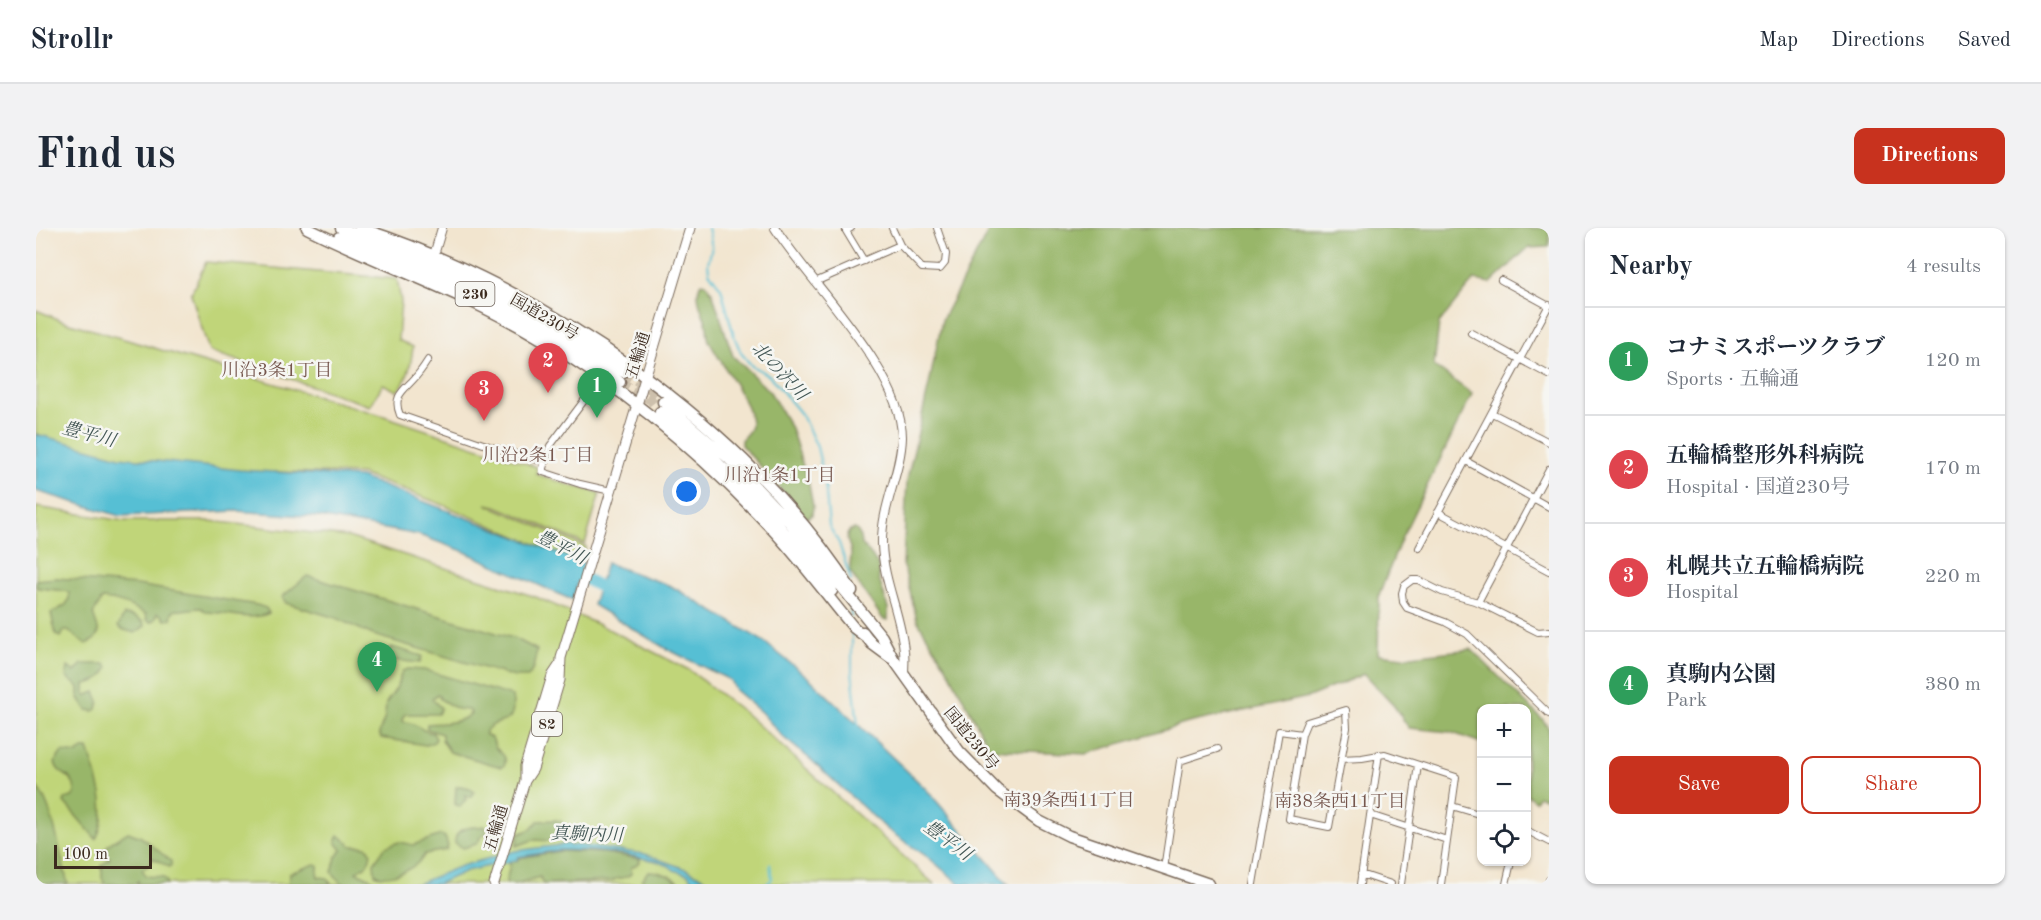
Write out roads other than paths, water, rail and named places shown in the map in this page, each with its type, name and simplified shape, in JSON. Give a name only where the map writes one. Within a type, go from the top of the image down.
[{"type":"highway","points":[[307,228],[363,256],[424,280],[494,313],[537,336],[601,378],[676,437],[728,484],[775,532],[854,628],[863,633]]},
{"type":"highway","name":"国道230号","points":[[318,228],[481,297],[622,377],[565,333],[491,291],[439,267],[341,228]]},
{"type":"highway","points":[[360,228],[434,255],[533,303],[646,378],[694,416],[740,458],[805,527],[838,568],[861,607]]},
{"type":"highway","name":"国道230号","points":[[894,660],[872,644],[784,531],[662,407],[746,476],[806,543],[861,607],[894,660],[969,762],[1008,799],[1059,832],[1209,884]]},
{"type":"main road","name":"五輪通","points":[[494,884],[525,781],[525,766],[545,698],[552,676],[560,664],[690,228]]},
{"type":"street","points":[[434,255],[442,228]]},
{"type":"street","points":[[775,228],[871,356],[894,402],[899,418],[901,446],[883,519],[882,544],[904,650],[904,674]]},
{"type":"street","points":[[850,228],[846,231],[864,261]]},
{"type":"street","points":[[892,228],[900,246],[922,268],[940,269],[945,263],[946,254],[937,228]]},
{"type":"street","points":[[815,282],[900,246]]},
{"type":"street","points":[[1419,548],[1549,306],[1501,280]]},
{"type":"street","points":[[1471,333],[1549,375]]},
{"type":"street","points":[[428,360],[398,396],[396,403],[400,415],[492,447],[545,462]]},
{"type":"street","points":[[601,378],[550,446],[543,472],[611,491]]},
{"type":"street","points":[[1492,413],[1549,442]]},
{"type":"street","points":[[1466,461],[1549,507]]},
{"type":"street","points":[[1478,602],[1549,469]]},
{"type":"street","points":[[1438,512],[1549,572]]},
{"type":"street","points":[[1549,632],[1538,632],[1478,602],[1442,592],[1418,580],[1412,580],[1404,586],[1403,602],[1407,608],[1445,622],[1467,634],[1549,714]]},
{"type":"street","points":[[1346,710],[1347,728],[1341,759],[1329,827],[1289,819],[1302,734],[1307,722],[1346,710]]},
{"type":"street","points":[[1253,884],[1279,731],[1302,734]]},
{"type":"street","points":[[1164,869],[1180,761],[1217,749]]},
{"type":"street","points":[[1360,884],[1379,754]]},
{"type":"street","points":[[1341,759],[1385,754],[1456,777],[1441,884]]},
{"type":"street","points":[[1401,884],[1418,765]]},
{"type":"street","points":[[1452,806],[1477,814]]},
{"type":"street","points":[[1370,815],[1447,840]]},
{"type":"street","points":[[1531,832],[1549,842]]},
{"type":"street","points":[[1506,884],[1510,866]]},
{"type":"street","points":[[1361,874],[1390,884]]},
{"type":"water","points":[[36,434],[120,457],[240,470],[360,477],[584,563],[572,600],[463,551],[419,535],[319,517],[237,511],[120,516],[36,491]]},
{"type":"water","points":[[606,563],[671,586],[763,641],[810,679],[926,789],[1008,884],[960,884],[929,858],[888,830],[783,737],[762,713],[735,690],[730,680],[665,648],[593,605]]},
{"type":"water","points":[[569,844],[570,846],[578,845],[645,854],[688,870],[714,884],[703,884],[690,878],[689,875],[656,861],[623,854],[560,850],[518,857],[517,860],[466,871],[438,884],[417,884],[461,866],[515,851]]},
{"type":"waterway","name":"北の沢川","points":[[708,228],[712,247],[708,263],[709,272],[721,288],[741,353],[752,366],[769,375],[802,415],[817,447],[825,482],[829,526],[839,543],[851,581]]},
{"type":"waterway","name":"豊平川","points":[[574,573],[612,593]]},
{"type":"waterway","name":"北の沢川","points":[[851,605],[851,617]]},
{"type":"waterway","name":"北の沢川","points":[[852,632],[852,671],[858,725]]},
{"type":"waterway","points":[[767,884],[772,879],[770,864]]},
{"type":"tunnel","points":[[623,372],[660,395],[663,402]]},
{"type":"tunnel","points":[[620,382],[651,400],[660,412]]},
{"type":"place","name":"五輪橋整形外科病院","points":[[548,393]]},
{"type":"place","name":"コナミスポーツクラブ","points":[[597,418]]},
{"type":"place","name":"札幌共立五輪橋病院","points":[[484,421]]},
{"type":"place","name":"真駒内公園","points":[[377,692]]},
{"type":"district","name":"川沿3条1丁目","points":[[277,370]]},
{"type":"district","name":"川沿2条1丁目","points":[[538,455]]},
{"type":"district","name":"川沿1条1丁目","points":[[780,475]]},
{"type":"district","name":"南39条西11丁目","points":[[1069,800]]},
{"type":"district","name":"南38条西11丁目","points":[[1340,801]]},
{"type":"water label","name":"真駒内川","points":[[587,834]]}]
